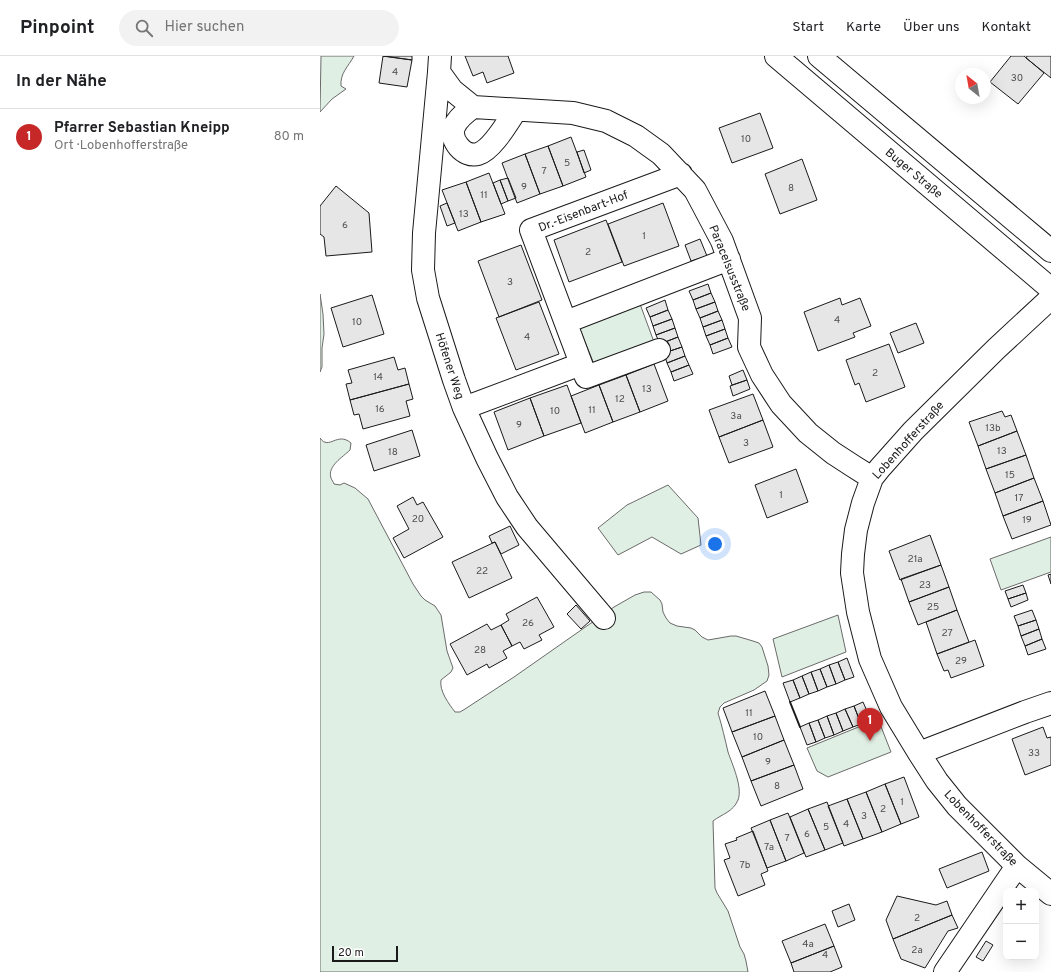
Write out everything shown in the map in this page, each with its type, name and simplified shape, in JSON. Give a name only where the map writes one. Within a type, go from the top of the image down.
[{"type":"street","name":"Buger Straße","points":[[776,56],[1051,289]]},
{"type":"street","points":[[819,56],[1051,251]]},
{"type":"street","points":[[440,64],[452,90],[473,107],[461,116],[454,128],[454,136],[458,146],[469,154],[478,154],[489,147],[516,110]]},
{"type":"street","name":"Höfener Weg","points":[[440,64],[424,233],[423,270],[428,298],[464,408],[507,497],[527,527],[604,618]]},
{"type":"street","name":"Paracelsusstraße","points":[[473,107],[573,113],[606,121],[636,136],[661,154],[695,190],[722,241],[750,318],[749,347],[762,375],[782,404],[808,433],[833,453],[872,478]]},
{"type":"street","points":[[432,148],[454,136]]},
{"type":"street","name":"Dr.-Eisenbart-Hof","points":[[659,350],[586,377],[531,230],[681,174]]},
{"type":"street","points":[[566,322],[729,260]]},
{"type":"street","name":"Lobenhofferstraße","points":[[1051,298],[996,349],[913,431],[872,478],[863,503],[856,530],[852,573],[858,612],[870,658],[891,707],[919,754],[937,782],[957,806],[1016,866],[1051,894]]},
{"type":"street","points":[[464,408],[582,364]]},
{"type":"street","points":[[919,754],[1051,703]]},
{"type":"street","points":[[945,972],[1016,866]]},
{"type":"green space","points":[[321,56],[354,56],[345,70],[341,81],[341,86],[346,89],[332,99],[320,112]]},
{"type":"green space","points":[[320,294],[324,334],[322,367],[320,372]]},
{"type":"green space","points":[[640,304],[654,342],[594,364],[579,327]]},
{"type":"green space","points":[[320,438],[327,443],[342,439],[351,443],[350,450],[333,466],[330,474],[331,479],[334,484],[340,485],[344,483],[355,488],[368,499],[413,584],[421,596],[435,606],[441,615],[447,651],[453,668],[451,672],[441,680],[441,684],[445,697],[455,712],[460,712],[514,677],[614,607],[635,595],[644,592],[651,592],[660,600],[663,612],[670,623],[677,626],[691,628],[708,640],[736,636],[759,643],[762,647],[768,666],[769,675],[767,681],[754,690],[724,703],[720,707],[718,713],[728,752],[738,782],[739,795],[736,804],[733,807],[713,821],[715,888],[728,911],[740,947],[744,954],[748,972],[320,972]]},
{"type":"green space","points":[[668,485],[698,518],[701,545],[681,554],[652,537],[618,555],[598,528],[627,505]]},
{"type":"green space","points":[[1051,537],[1051,572],[1001,590],[990,559]]},
{"type":"green space","points":[[838,615],[846,652],[782,677],[773,639]]},
{"type":"green space","points":[[878,719],[891,752],[828,777],[817,771],[807,748]]},
{"type":"building","points":[[383,56],[412,60],[407,87],[379,83]]},
{"type":"building","points":[[383,56],[412,56],[412,60]]},
{"type":"building","points":[[465,56],[508,56],[514,73],[487,83],[483,72],[473,76]]},
{"type":"building","points":[[1011,56],[1024,56],[1044,73],[1018,104],[991,83],[991,81]]},
{"type":"building","points":[[1027,56],[1051,56],[1051,78],[1026,58]]},
{"type":"building","points":[[760,113],[773,148],[732,163],[719,128]]},
{"type":"building","points":[[571,137],[586,177],[563,186],[548,146]]},
{"type":"building","points":[[548,146],[563,186],[540,194],[525,154]]},
{"type":"building","points":[[584,150],[591,170],[584,173],[577,152]]},
{"type":"building","points":[[525,154],[540,194],[517,203],[502,163]]},
{"type":"building","points":[[802,159],[817,200],[780,214],[765,174]]},
{"type":"building","points":[[489,173],[505,214],[481,222],[466,182]]},
{"type":"building","points":[[508,178],[516,198],[508,201],[500,180]]},
{"type":"building","points":[[500,180],[508,201],[501,204],[493,183]]},
{"type":"building","points":[[466,182],[481,222],[458,231],[442,190]]},
{"type":"building","points":[[336,186],[369,213],[372,252],[326,256],[324,237],[320,234],[320,206]]},
{"type":"building","points":[[447,203],[455,223],[447,226],[440,206]]},
{"type":"building","points":[[663,203],[679,246],[624,266],[608,224]]},
{"type":"building","points":[[606,220],[622,262],[569,282],[554,240]]},
{"type":"building","points":[[700,239],[707,256],[691,261],[685,245]]},
{"type":"building","points":[[521,245],[542,300],[499,317],[478,261]]},
{"type":"building","points":[[708,284],[711,293],[693,300],[689,291]]},
{"type":"building","points":[[711,293],[715,302],[696,309],[693,300]]},
{"type":"building","points":[[372,295],[384,334],[343,347],[331,308]]},
{"type":"building","points":[[840,298],[842,305],[860,298],[871,326],[853,333],[855,337],[818,351],[804,312]]},
{"type":"building","points":[[665,300],[668,310],[650,317],[646,308]]},
{"type":"building","points":[[539,302],[559,354],[516,370],[496,318]]},
{"type":"building","points":[[715,302],[718,311],[700,318],[696,309]]},
{"type":"building","points":[[668,310],[672,319],[653,326],[650,317]]},
{"type":"building","points":[[718,311],[722,320],[703,327],[700,318]]},
{"type":"building","points":[[672,319],[675,328],[656,335],[653,326]]},
{"type":"building","points":[[722,320],[725,329],[706,336],[703,327]]},
{"type":"building","points":[[916,323],[924,343],[898,353],[890,333]]},
{"type":"building","points":[[675,328],[678,337],[660,344],[656,335]]},
{"type":"building","points":[[725,329],[728,338],[710,345],[706,336]]},
{"type":"building","points":[[678,337],[682,347],[664,353],[660,344]]},
{"type":"building","points":[[728,338],[732,347],[713,354],[710,345]]},
{"type":"building","points":[[889,344],[905,387],[866,402],[859,383],[855,385],[846,360]]},
{"type":"building","points":[[682,347],[685,356],[667,363],[664,353]]},
{"type":"building","points":[[685,356],[689,365],[671,372],[667,363]]},
{"type":"building","points":[[394,357],[398,370],[405,368],[409,384],[350,400],[346,384],[352,383],[348,370]]},
{"type":"building","points":[[654,364],[668,401],[640,412],[626,375]]},
{"type":"building","points":[[689,365],[693,374],[674,381],[671,372]]},
{"type":"building","points":[[743,370],[747,380],[732,385],[729,376]]},
{"type":"building","points":[[626,375],[640,412],[613,422],[599,385]]},
{"type":"building","points":[[747,380],[750,389],[733,396],[730,386]]},
{"type":"building","points":[[409,384],[413,399],[406,401],[410,416],[363,429],[359,414],[354,415],[350,400]]},
{"type":"building","points":[[567,385],[581,423],[544,436],[530,398]]},
{"type":"building","points":[[599,385],[613,422],[585,433],[571,396]]},
{"type":"building","points":[[753,394],[763,420],[719,437],[709,410]]},
{"type":"building","points":[[530,398],[544,436],[508,450],[494,412]]},
{"type":"building","points":[[1002,411],[1005,417],[1011,415],[1017,431],[978,446],[969,422]]},
{"type":"building","points":[[763,420],[773,447],[729,463],[719,437]]},
{"type":"building","points":[[412,430],[420,456],[374,471],[366,445]]},
{"type":"building","points":[[1017,431],[1026,455],[986,469],[978,446]]},
{"type":"building","points":[[1026,455],[1034,478],[995,493],[986,469]]},
{"type":"building","points":[[796,469],[808,502],[767,518],[755,485]]},
{"type":"building","points":[[1034,478],[1043,501],[1003,516],[995,493]]},
{"type":"building","points":[[413,497],[417,505],[423,502],[443,537],[404,558],[393,538],[409,529],[397,506]]},
{"type":"building","points":[[1043,501],[1051,525],[1012,539],[1003,516]]},
{"type":"building","points":[[510,526],[519,545],[501,554],[495,542],[492,543],[489,536]]},
{"type":"building","points":[[930,535],[941,565],[900,580],[889,551]]},
{"type":"building","points":[[495,542],[512,578],[469,598],[452,562]]},
{"type":"building","points":[[941,565],[949,587],[909,602],[901,579]]},
{"type":"building","points":[[1051,574],[1051,584],[1048,575]]},
{"type":"building","points":[[1023,585],[1026,593],[1008,599],[1005,591]]},
{"type":"building","points":[[949,587],[957,610],[918,625],[909,602]]},
{"type":"building","points":[[1026,593],[1028,600],[1011,607],[1008,599]]},
{"type":"building","points":[[537,597],[554,627],[539,635],[542,640],[524,649],[520,642],[512,646],[501,625],[509,620],[506,614]]},
{"type":"building","points":[[576,605],[590,621],[581,629],[567,614]]},
{"type":"building","points":[[957,610],[969,642],[937,654],[926,622]]},
{"type":"building","points":[[1032,610],[1036,620],[1018,626],[1014,616]]},
{"type":"building","points":[[1036,620],[1039,629],[1021,636],[1018,626]]},
{"type":"building","points":[[487,624],[491,630],[501,625],[512,646],[503,651],[507,658],[489,668],[487,664],[467,675],[450,644]]},
{"type":"building","points":[[1039,629],[1042,639],[1025,646],[1021,636]]},
{"type":"building","points":[[1042,639],[1046,649],[1028,655],[1025,646]]},
{"type":"building","points":[[975,640],[984,666],[951,678],[948,670],[944,671],[937,654]]},
{"type":"building","points":[[847,658],[854,677],[845,680],[838,662]]},
{"type":"building","points":[[838,662],[845,680],[836,684],[829,665]]},
{"type":"building","points":[[829,665],[836,684],[827,687],[820,669]]},
{"type":"building","points":[[820,669],[827,687],[818,691],[811,672]]},
{"type":"building","points":[[811,672],[818,691],[809,694],[802,676]]},
{"type":"building","points":[[802,676],[809,694],[800,698],[793,680]]},
{"type":"building","points":[[793,680],[800,698],[790,702],[783,683]]},
{"type":"building","points":[[765,691],[775,716],[732,732],[723,708]]},
{"type":"building","points":[[863,702],[871,720],[861,724],[854,706]]},
{"type":"building","points":[[854,706],[861,724],[853,727],[845,709]]},
{"type":"building","points":[[845,709],[853,727],[843,731],[836,713]]},
{"type":"building","points":[[836,713],[843,731],[834,735],[827,716]]},
{"type":"building","points":[[775,716],[784,740],[742,757],[732,732]]},
{"type":"building","points":[[827,716],[834,735],[825,738],[818,720]]},
{"type":"building","points":[[818,720],[825,738],[816,742],[809,723]]},
{"type":"building","points":[[809,723],[816,742],[807,745],[800,727]]},
{"type":"building","points":[[1043,727],[1047,738],[1051,737],[1051,765],[1025,775],[1012,739]]},
{"type":"building","points":[[784,740],[794,765],[751,781],[742,757]]},
{"type":"building","points":[[794,765],[803,789],[761,806],[751,781]]},
{"type":"building","points":[[904,777],[919,817],[901,824],[885,784]]},
{"type":"building","points":[[885,784],[901,824],[882,832],[866,792]]},
{"type":"building","points":[[866,792],[882,832],[863,839],[847,799]]},
{"type":"building","points":[[847,799],[863,839],[844,846],[828,806]]},
{"type":"building","points":[[827,802],[843,843],[825,850],[808,809]]},
{"type":"building","points":[[808,809],[825,850],[806,857],[790,817]]},
{"type":"building","points":[[788,813],[804,853],[786,861],[770,820]]},
{"type":"building","points":[[770,820],[786,861],[767,868],[751,828]]},
{"type":"building","points":[[753,831],[768,871],[761,874],[765,885],[738,896],[724,860],[730,858],[725,844],[737,840],[736,838]]},
{"type":"building","points":[[982,852],[989,871],[947,888],[939,869]]},
{"type":"building","points":[[897,896],[936,905],[947,901],[952,915],[893,939],[886,920]]},
{"type":"building","points":[[849,904],[855,920],[838,927],[832,911]]},
{"type":"building","points":[[952,915],[958,928],[948,931],[925,968],[901,959],[893,939]]},
{"type":"building","points":[[825,924],[834,946],[791,963],[782,941]]},
{"type":"building","points":[[986,941],[993,945],[983,961],[976,957]]},
{"type":"building","points":[[834,946],[842,967],[830,972],[794,972],[791,963]]},
{"type":"wall","points":[[790,702],[800,727]]},
{"type":"place","name":"Pfarrer Sebastian Kneipp","points":[[870,741]]}]
